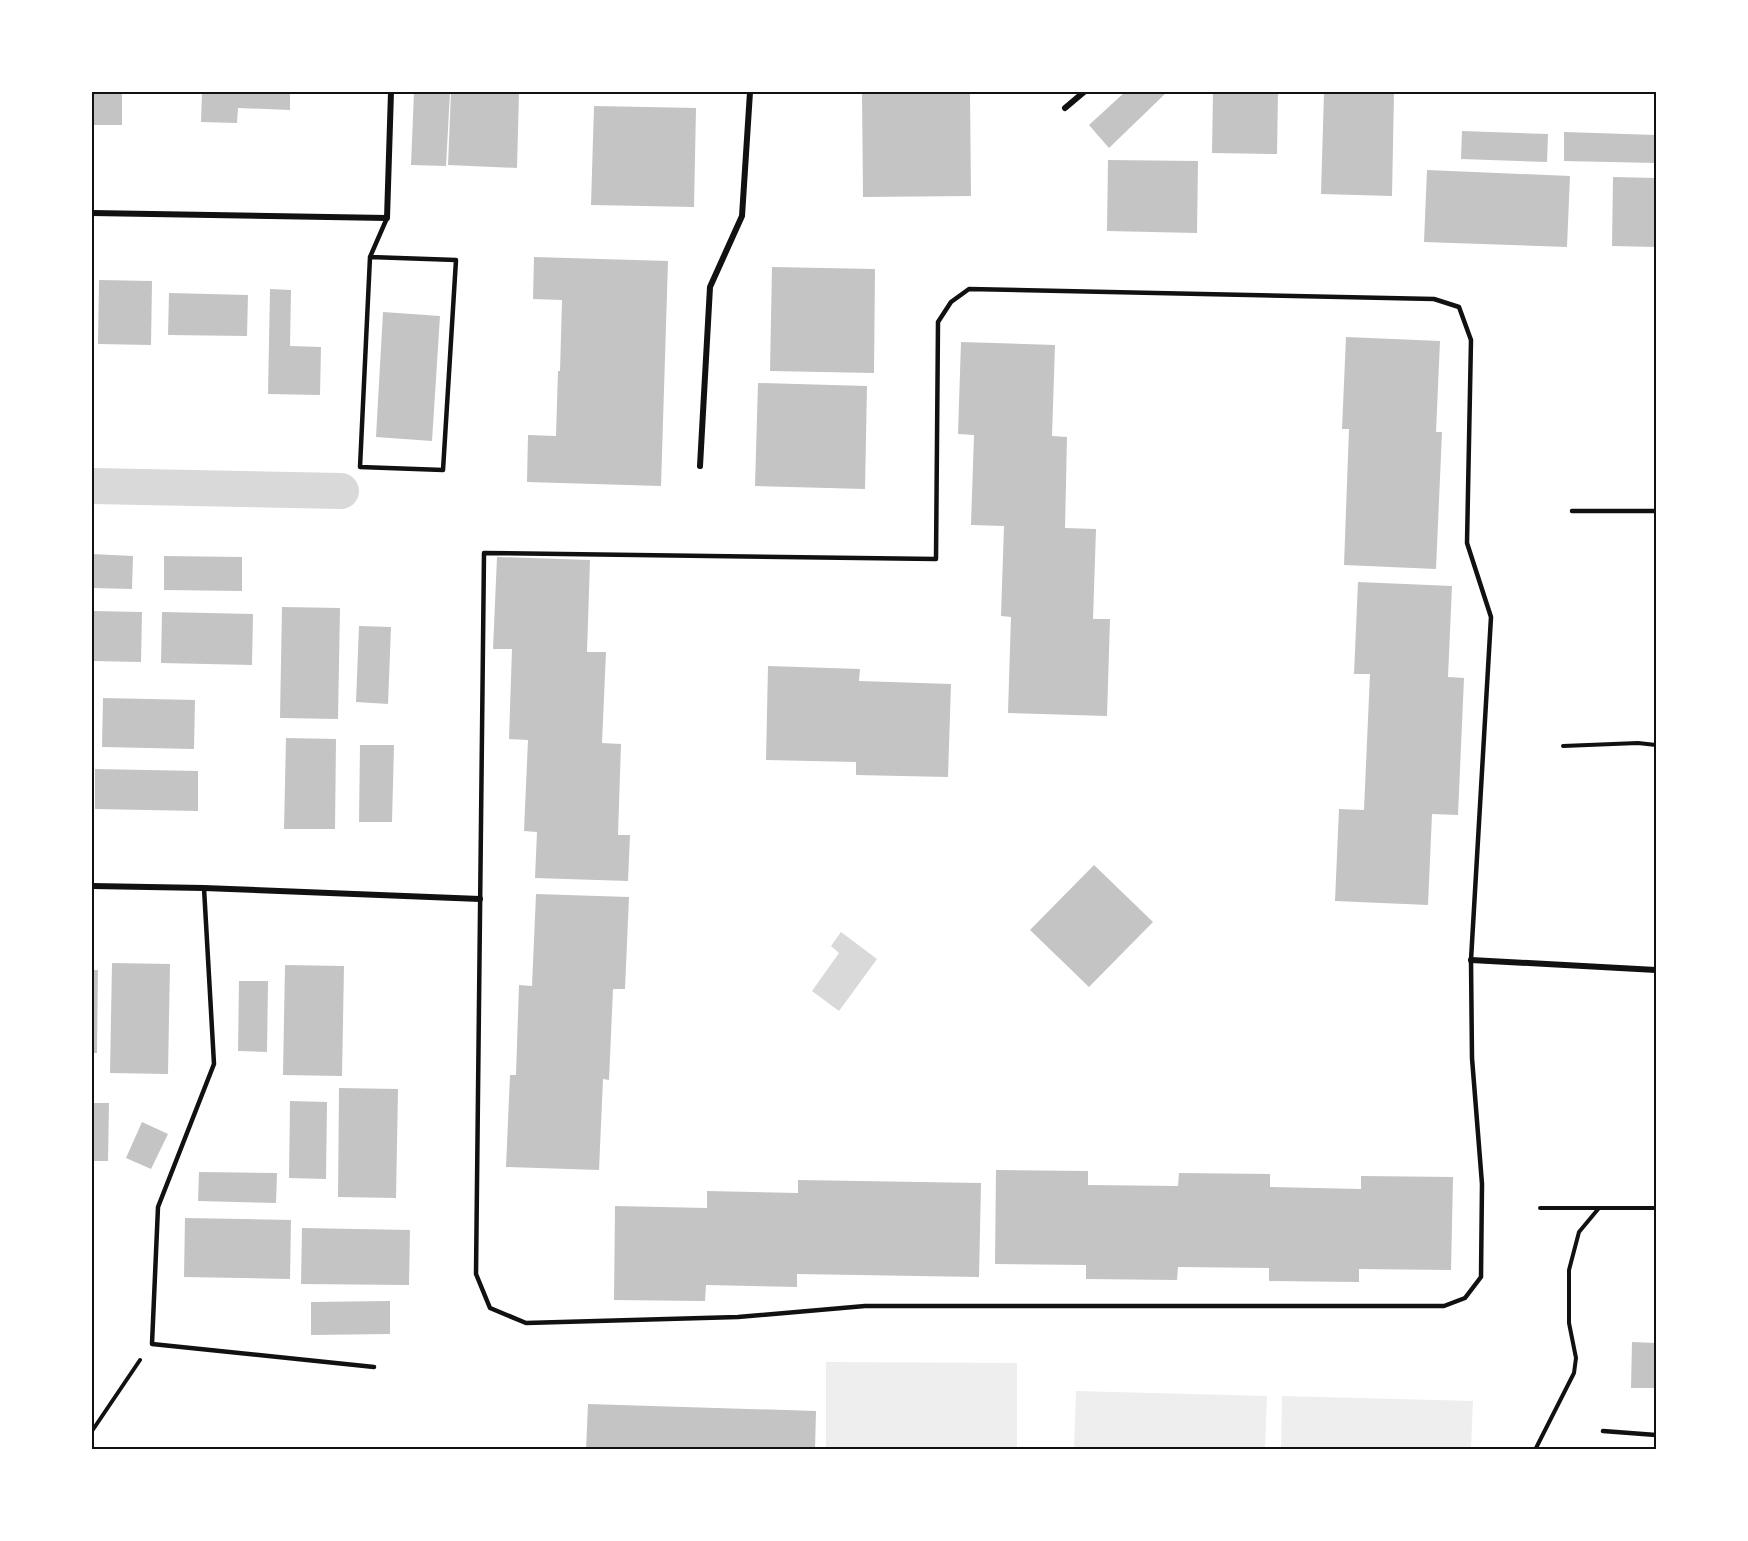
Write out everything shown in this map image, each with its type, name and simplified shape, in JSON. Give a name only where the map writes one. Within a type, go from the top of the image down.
[{"type":"street","points":[[92,213],[387,218],[391,92]]},
{"type":"street","points":[[700,466],[710,286],[742,216],[750,92]]},
{"type":"street","points":[[1065,108],[1084,92]]},
{"type":"street","points":[[92,886],[480,899]]},
{"type":"street","points":[[1471,960],[1656,970]]},
{"type":"lane","points":[[370,256],[456,260],[443,470],[360,467],[370,256],[387,218]]},
{"type":"lane","points":[[969,288],[1434,299],[1459,307],[1471,340],[1467,543],[1491,616],[1471,960],[1472,1058],[1482,1184],[1481,1277],[1465,1298],[1444,1306],[866,1306],[738,1317],[526,1323],[490,1308],[476,1274],[484,553],[936,559],[939,322],[951,302],[969,288]]},
{"type":"lane","points":[[1572,511],[1656,512]]},
{"type":"lane","points":[[204,888],[214,1064],[158,1207],[152,1344],[374,1367]]},
{"type":"lane","points":[[1603,1431],[1656,1435]]},
{"type":"path","points":[[1563,746],[1638,743],[1656,745]]},
{"type":"path","points":[[1540,1208],[1656,1208]]},
{"type":"path","points":[[1535,1449],[1575,1373],[1576,1358],[1569,1323],[1569,1270],[1579,1232],[1599,1208]]},
{"type":"path","points":[[92,1431],[152,1344]]},
{"type":"shaded area","points":[[841,932],[877,959],[839,1011],[812,991],[839,953],[831,946]]},
{"type":"shaded area","points":[[826,1362],[1017,1363],[1017,1449],[826,1449]]},
{"type":"shaded area","points":[[1076,1391],[1267,1396],[1265,1449],[1074,1449]]},
{"type":"shaded area","points":[[1282,1396],[1473,1401],[1471,1449],[1281,1449]]},
{"type":"building","points":[[92,92],[122,92],[122,125],[92,125]]},
{"type":"building","points":[[202,92],[290,92],[290,110],[238,108],[237,123],[201,122]]},
{"type":"building","points":[[414,92],[450,92],[446,166],[411,165]]},
{"type":"building","points":[[451,92],[519,92],[517,168],[448,165]]},
{"type":"building","points":[[970,92],[971,196],[863,197],[862,93]]},
{"type":"building","points":[[1125,92],[1167,92],[1109,148],[1089,125]]},
{"type":"building","points":[[1213,92],[1278,92],[1277,154],[1212,153]]},
{"type":"building","points":[[1324,92],[1394,92],[1392,196],[1321,194]]},
{"type":"building","points":[[594,106],[696,108],[694,207],[591,205]]},
{"type":"building","points":[[1462,131],[1548,134],[1547,162],[1461,159]]},
{"type":"building","points":[[1564,132],[1656,135],[1656,163],[1564,161]]},
{"type":"building","points":[[1108,160],[1198,161],[1197,233],[1107,231]]},
{"type":"building","points":[[1427,170],[1570,176],[1567,247],[1424,242]]},
{"type":"building","points":[[1613,177],[1656,178],[1656,247],[1612,246]]},
{"type":"building","points":[[534,257],[668,261],[661,486],[527,482],[528,435],[556,436],[558,371],[560,371],[562,300],[533,299]]},
{"type":"building","points":[[772,267],[875,269],[874,373],[770,371]]},
{"type":"building","points":[[99,280],[152,281],[151,345],[98,344]]},
{"type":"building","points":[[270,289],[291,290],[290,346],[321,347],[320,395],[268,394]]},
{"type":"building","points":[[169,293],[248,295],[247,336],[168,335]]},
{"type":"building","points":[[383,312],[440,316],[432,441],[376,437]]},
{"type":"building","points":[[1346,337],[1440,341],[1436,432],[1442,432],[1436,569],[1344,565],[1349,429],[1342,429]]},
{"type":"building","points":[[961,342],[1055,345],[1052,436],[1067,437],[1065,528],[1096,529],[1093,619],[1110,619],[1107,716],[1008,713],[1011,617],[1001,616],[1004,526],[971,525],[974,435],[958,434]]},
{"type":"building","points":[[758,383],[867,386],[865,489],[755,486]]},
{"type":"building","points":[[92,554],[133,556],[132,589],[92,588]]},
{"type":"building","points":[[164,556],[242,557],[242,591],[164,590]]},
{"type":"building","points":[[497,557],[590,560],[587,652],[606,652],[602,743],[621,744],[618,835],[630,835],[628,881],[535,878],[537,832],[524,831],[528,740],[509,739],[512,649],[493,649]]},
{"type":"building","points":[[1358,582],[1452,586],[1448,677],[1464,678],[1458,815],[1432,814],[1428,905],[1335,901],[1339,809],[1364,810],[1370,674],[1354,674]]},
{"type":"building","points":[[282,607],[340,608],[338,719],[280,718]]},
{"type":"building","points":[[92,611],[142,612],[141,662],[92,661]]},
{"type":"building","points":[[162,612],[253,614],[252,665],[161,663]]},
{"type":"building","points":[[359,626],[391,627],[388,704],[356,702]]},
{"type":"building","points":[[768,666],[860,669],[859,681],[951,684],[948,777],[856,775],[856,762],[766,760]]},
{"type":"building","points":[[103,698],[195,700],[194,749],[102,747]]},
{"type":"building","points":[[286,738],[336,739],[335,829],[284,829]]},
{"type":"building","points":[[360,745],[394,745],[392,822],[359,822]]},
{"type":"building","points":[[95,769],[198,771],[198,811],[95,809]]},
{"type":"building","points":[[1094,865],[1153,922],[1089,987],[1030,930]]},
{"type":"building","points":[[536,894],[629,897],[625,989],[613,989],[609,1080],[603,1079],[599,1170],[506,1167],[510,1075],[516,1075],[519,985],[532,986]]},
{"type":"building","points":[[112,963],[170,964],[168,1074],[110,1073]]},
{"type":"building","points":[[285,965],[344,966],[342,1076],[283,1075]]},
{"type":"building","points":[[92,970],[98,970],[97,1053],[92,1053]]},
{"type":"building","points":[[239,981],[268,981],[267,1052],[238,1051]]},
{"type":"building","points":[[339,1088],[398,1089],[396,1198],[338,1197]]},
{"type":"building","points":[[290,1101],[327,1102],[326,1179],[289,1178]]},
{"type":"building","points":[[92,1103],[109,1103],[108,1161],[92,1161]]},
{"type":"building","points":[[142,1122],[168,1134],[151,1169],[126,1158]]},
{"type":"building","points":[[996,1170],[1088,1171],[1088,1185],[1178,1186],[1179,1173],[1270,1174],[1270,1187],[1361,1189],[1361,1176],[1453,1177],[1451,1270],[1359,1269],[1359,1282],[1269,1281],[1269,1268],[1178,1267],[1177,1280],[1086,1279],[1086,1265],[995,1264]]},
{"type":"building","points":[[199,1172],[277,1173],[276,1203],[198,1201]]},
{"type":"building","points":[[798,1180],[981,1183],[979,1277],[797,1274],[797,1287],[706,1285],[705,1301],[614,1300],[615,1206],[707,1208],[707,1191],[798,1193]]},
{"type":"building","points":[[185,1218],[291,1220],[290,1279],[184,1277]]},
{"type":"building","points":[[302,1228],[410,1230],[409,1285],[301,1284]]},
{"type":"building","points":[[390,1301],[390,1334],[311,1335],[311,1302]]},
{"type":"building","points":[[1632,1342],[1656,1343],[1656,1388],[1631,1388]]},
{"type":"building","points":[[588,1404],[816,1411],[815,1450],[586,1450]]},
{"type":"waterway","points":[[92,486],[341,491]]}]
